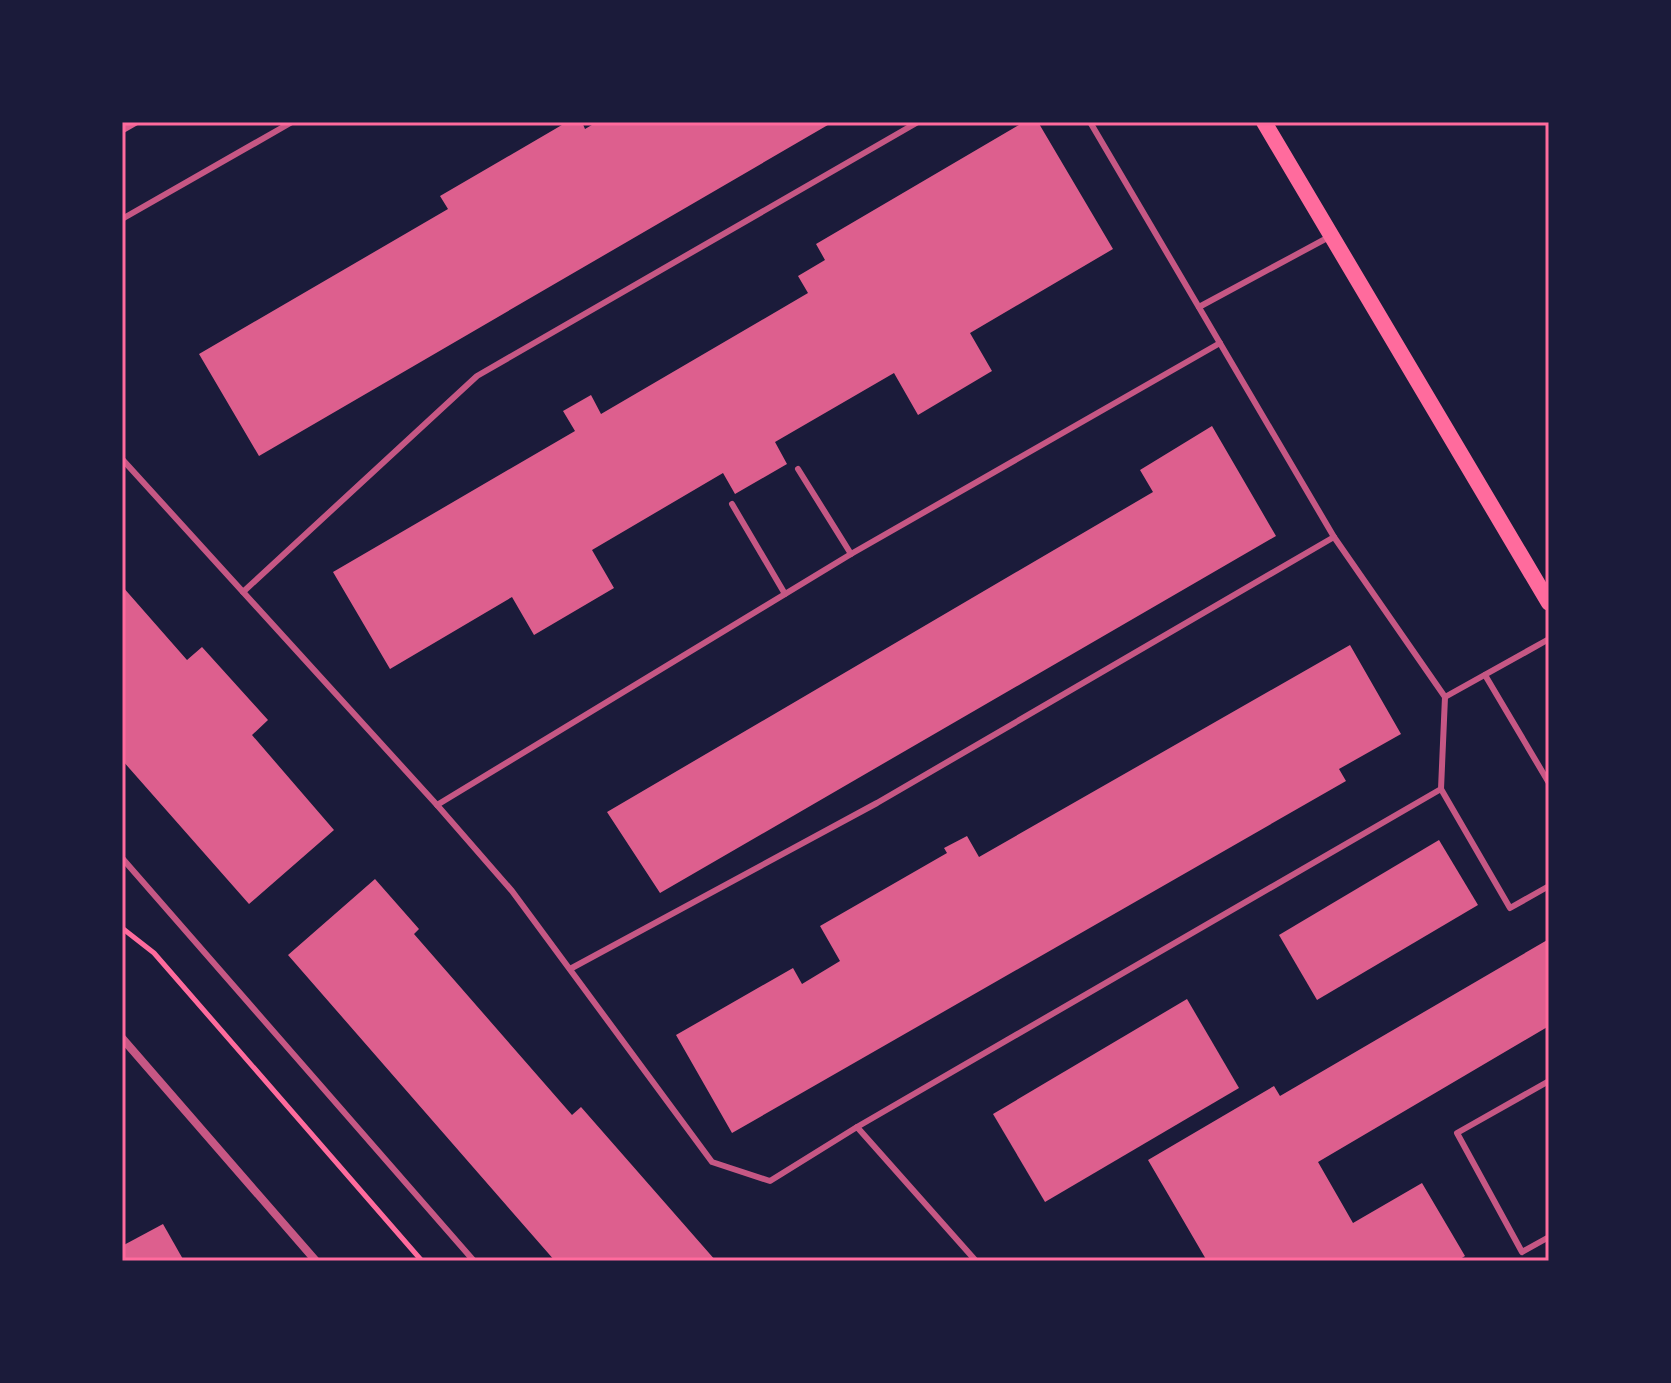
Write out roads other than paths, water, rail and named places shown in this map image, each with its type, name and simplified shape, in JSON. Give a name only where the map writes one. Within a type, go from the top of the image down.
[{"type":"main road","points":[[1264,122],[1549,603]]},
{"type":"street","points":[[122,1038],[316,1261]]},
{"type":"lane","points":[[122,219],[292,122]]},
{"type":"lane","points":[[243,592],[477,376],[918,122]]},
{"type":"lane","points":[[1090,122],[1334,537],[1445,697],[1441,789],[1510,908],[1549,886]]},
{"type":"lane","points":[[1199,307],[1331,236]]},
{"type":"lane","points":[[437,805],[851,554],[1220,343]]},
{"type":"lane","points":[[122,459],[512,891],[712,1162],[770,1181],[857,1127],[1441,789]]},
{"type":"lane","points":[[798,469],[851,554]]},
{"type":"lane","points":[[732,504],[785,594]]},
{"type":"lane","points":[[570,969],[877,803],[1334,537]]},
{"type":"lane","points":[[1445,697],[1549,639]]},
{"type":"lane","points":[[1485,675],[1549,783]]},
{"type":"lane","points":[[122,858],[474,1261]]},
{"type":"lane","points":[[1549,1081],[1457,1133],[1522,1252],[1549,1237]]},
{"type":"lane","points":[[857,1127],[976,1261]]}]
